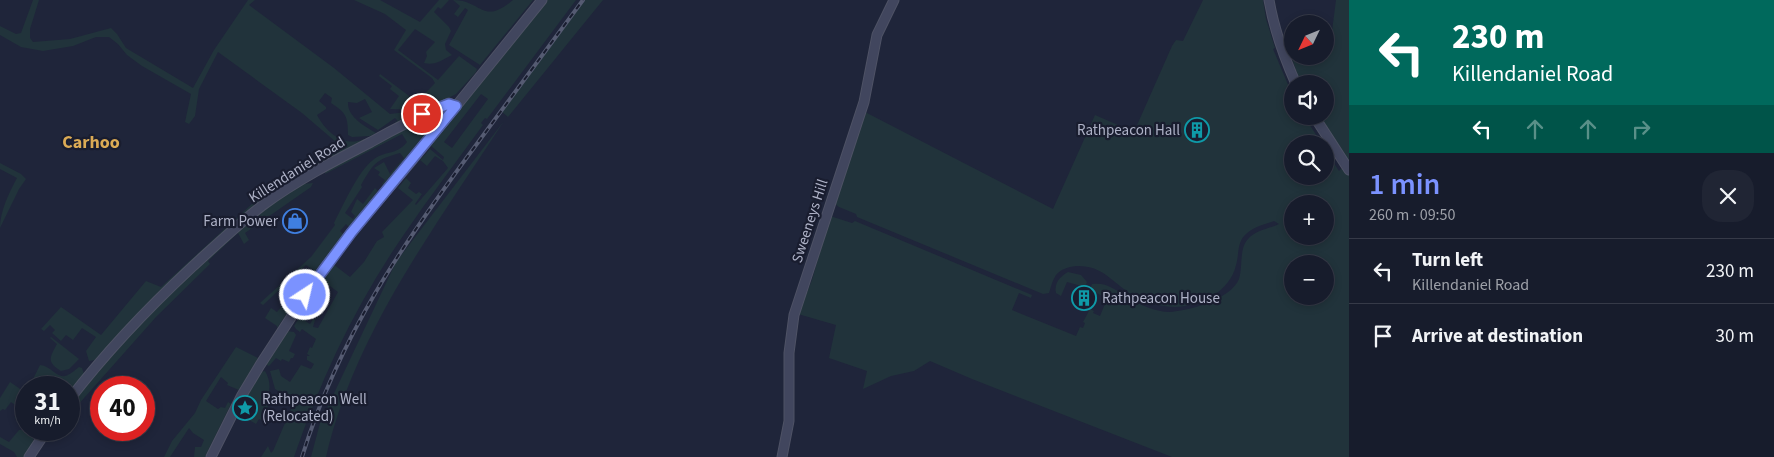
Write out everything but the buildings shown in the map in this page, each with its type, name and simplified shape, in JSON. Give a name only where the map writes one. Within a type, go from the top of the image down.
[{"type":"street","points":[[211,457],[251,380],[316,278],[542,0]]},
{"type":"street","name":"Sweeneys Hill","points":[[782,457],[789,421],[789,353],[794,315],[864,102],[877,35],[894,0]]},
{"type":"street","points":[[1269,0],[1273,23],[1292,75]]},
{"type":"street","name":"Killendaniel Road","points":[[80,386],[104,357],[154,304],[251,214],[334,160],[422,114],[449,104],[456,106]]},
{"type":"street","points":[[1320,125],[1349,170]]},
{"type":"street","points":[[28,457],[39,441]]},
{"type":"shaded area","points":[[33,0],[39,0],[30,29],[30,38],[33,42],[70,39],[111,28],[126,48],[193,88],[214,50],[248,0],[255,0],[249,5],[334,68],[390,114],[418,112],[398,123],[395,122],[398,121],[395,118],[378,130],[359,118],[372,112],[365,99],[357,103],[348,102],[350,112],[354,117],[376,133],[370,136],[352,137],[348,135],[345,116],[331,103],[332,98],[325,93],[319,101],[326,109],[317,115],[325,127],[336,137],[343,140],[366,140],[303,174],[267,197],[244,215],[178,274],[96,360],[89,361],[86,351],[96,337],[82,328],[73,340],[66,335],[61,341],[52,333],[55,330],[50,325],[44,331],[41,329],[61,307],[101,335],[146,281],[161,287],[265,192],[343,148],[302,113],[218,52],[199,89],[195,116],[189,124],[185,122],[191,94],[142,66],[127,55],[109,37],[96,37],[73,46],[43,51],[21,47],[0,35],[0,26],[16,34],[21,33]]},
{"type":"shaded area","points":[[354,0],[380,0],[420,22],[439,0],[449,0],[441,9],[438,7],[434,12],[451,31],[445,44],[446,50],[452,55],[435,63],[424,63],[427,56],[426,52],[435,42],[415,29],[398,50],[438,80],[459,56],[477,69],[476,72],[456,94],[425,110],[390,109],[399,96],[390,89],[392,86],[379,76],[380,74],[417,102],[435,83],[432,78],[394,50],[406,30],[385,14]]},
{"type":"shaded area","points":[[453,0],[463,1],[482,10],[495,11],[513,0],[533,0],[480,65],[449,45],[468,10],[465,8],[458,17],[454,14],[460,6]]},
{"type":"shaded area","points":[[546,0],[576,0],[487,119],[485,118],[481,123],[483,125],[424,206],[371,286],[328,370],[294,457],[261,457],[268,446],[271,453],[273,451],[295,400],[275,389],[270,371],[279,369],[281,376],[290,382],[301,365],[311,369],[314,364],[307,360],[307,356],[310,356],[307,354],[316,339],[302,329],[300,332],[294,326],[303,312],[308,316],[305,321],[310,324],[313,319],[315,320],[313,327],[318,328],[338,292],[322,280],[326,272],[333,264],[350,277],[364,262],[377,241],[384,237],[382,232],[413,200],[398,188],[406,178],[411,183],[408,188],[416,194],[419,192],[422,194],[416,205],[448,168],[443,161],[435,156],[427,166],[420,160],[430,149],[443,160],[444,157],[430,145]],"holes":[[[481,94],[488,99],[452,148],[444,142]]]},
{"type":"shaded area","points":[[583,0],[603,0],[508,117],[501,111]]},
{"type":"shaded area","points":[[1203,0],[1263,0],[1266,19],[1275,48],[1273,49],[1284,75],[1284,125],[1310,125],[1316,135],[1284,135],[1284,185],[1334,185],[1334,163],[1339,171],[1348,161],[1334,140],[1334,135],[1331,135],[1324,125],[1334,125],[1334,75],[1298,75],[1294,65],[1334,65],[1334,16],[1336,0],[1349,0],[1349,457],[1172,457],[930,361],[914,371],[891,376],[863,389],[867,371],[829,358],[836,325],[798,314],[812,280],[830,216],[852,223],[855,221],[1032,295],[1031,298],[1019,293],[1012,310],[1076,336],[1080,327],[1083,328],[1085,323],[1083,322],[1090,309],[1094,311],[1093,313],[1100,316],[1107,299],[1090,289],[1092,284],[1103,284],[1144,306],[1169,312],[1208,303],[1219,298],[1235,286],[1239,279],[1245,243],[1251,236],[1279,224],[1274,221],[1262,225],[1244,236],[1238,250],[1233,275],[1221,290],[1213,296],[1194,304],[1170,307],[1152,304],[1141,299],[1131,294],[1100,271],[1085,266],[1073,266],[1060,271],[1055,277],[1049,293],[1043,294],[857,217],[856,214],[834,203],[865,112],[1053,209],[1095,115],[1134,132],[1176,40],[1183,41]]},
{"type":"shaded area","points":[[438,112],[440,116],[383,185],[385,180],[378,175],[380,172],[374,168],[384,162],[390,174],[404,158],[400,153],[380,160],[372,167],[345,213],[353,219],[355,216],[351,212],[357,199],[363,204],[375,188],[378,191],[349,227],[346,224],[340,231],[344,235],[315,271],[306,265],[263,305],[260,303],[311,257],[335,225],[334,223],[351,189],[367,165],[377,157],[399,149],[407,142],[402,134],[325,174],[326,169]]},
{"type":"shaded area","points":[[504,121],[425,240],[377,323],[356,367],[339,411],[326,457],[311,457],[320,423],[396,262]]},
{"type":"shaded area","points":[[0,163],[21,174],[26,179],[0,228],[3,209],[17,178],[0,169]]},
{"type":"shaded area","points":[[313,183],[311,187],[245,233],[249,240],[244,244],[238,233],[208,261],[210,264],[156,317],[104,376],[93,376],[141,321],[237,230],[272,203],[302,184]]},
{"type":"shaded area","points":[[1068,272],[1081,275],[1087,282],[1085,287],[1067,282],[1061,296],[1056,293],[1057,284],[1060,278]]},
{"type":"shaded area","points":[[310,275],[313,275],[277,328],[277,326],[265,318],[271,308],[277,312],[283,305],[289,305]]},
{"type":"shaded area","points":[[319,285],[325,288],[326,299],[324,304],[318,300],[308,314],[301,309]]},
{"type":"shaded area","points":[[287,331],[294,332],[296,335],[289,351],[295,354],[293,358],[289,362],[276,358],[269,366],[267,365],[266,364]]},
{"type":"shaded area","points":[[51,337],[79,359],[69,369],[61,371],[51,362],[51,356],[57,344]]},
{"type":"shaded area","points":[[236,347],[258,358],[239,390],[227,385],[228,383],[221,377],[206,401],[218,409],[221,407],[225,408],[228,402],[231,404],[205,457],[194,457],[195,447],[201,447],[204,440],[189,428],[170,457],[164,457],[172,441],[195,413],[201,400]]},
{"type":"shaded area","points":[[40,365],[62,376],[34,376]]},
{"type":"shaded area","points":[[79,367],[82,368],[84,374],[80,379],[80,376],[65,376]]},
{"type":"shaded area","points":[[265,371],[270,386],[265,402],[269,404],[265,412],[268,414],[263,421],[259,419],[256,424],[237,413],[261,372]]},
{"type":"shaded area","points":[[90,380],[90,391],[80,403],[80,391]]},
{"type":"shaded area","points":[[10,382],[15,385],[15,405],[11,402],[5,410],[0,411],[0,398]]},
{"type":"shaded area","points":[[15,435],[15,441],[34,442],[24,457],[17,457],[14,452],[0,444],[0,437],[9,442]]},
{"type":"railway","points":[[302,457],[317,412],[335,370],[355,330],[400,253],[451,179],[583,0]]},
{"type":"place","name":"Rathpeacon Hall","points":[[1197,130]]},
{"type":"place","name":"Farm Power","points":[[295,221]]},
{"type":"place","name":"Rathpeacon House","points":[[1084,298]]},
{"type":"place","name":"Rathpeacon Well (Relocated)","points":[[245,408]]},
{"type":"district","name":"Carhoo","points":[[91,142]]},
{"type":"route","points":[[305,295],[351,233],[456,106],[449,104],[422,114]]}]
